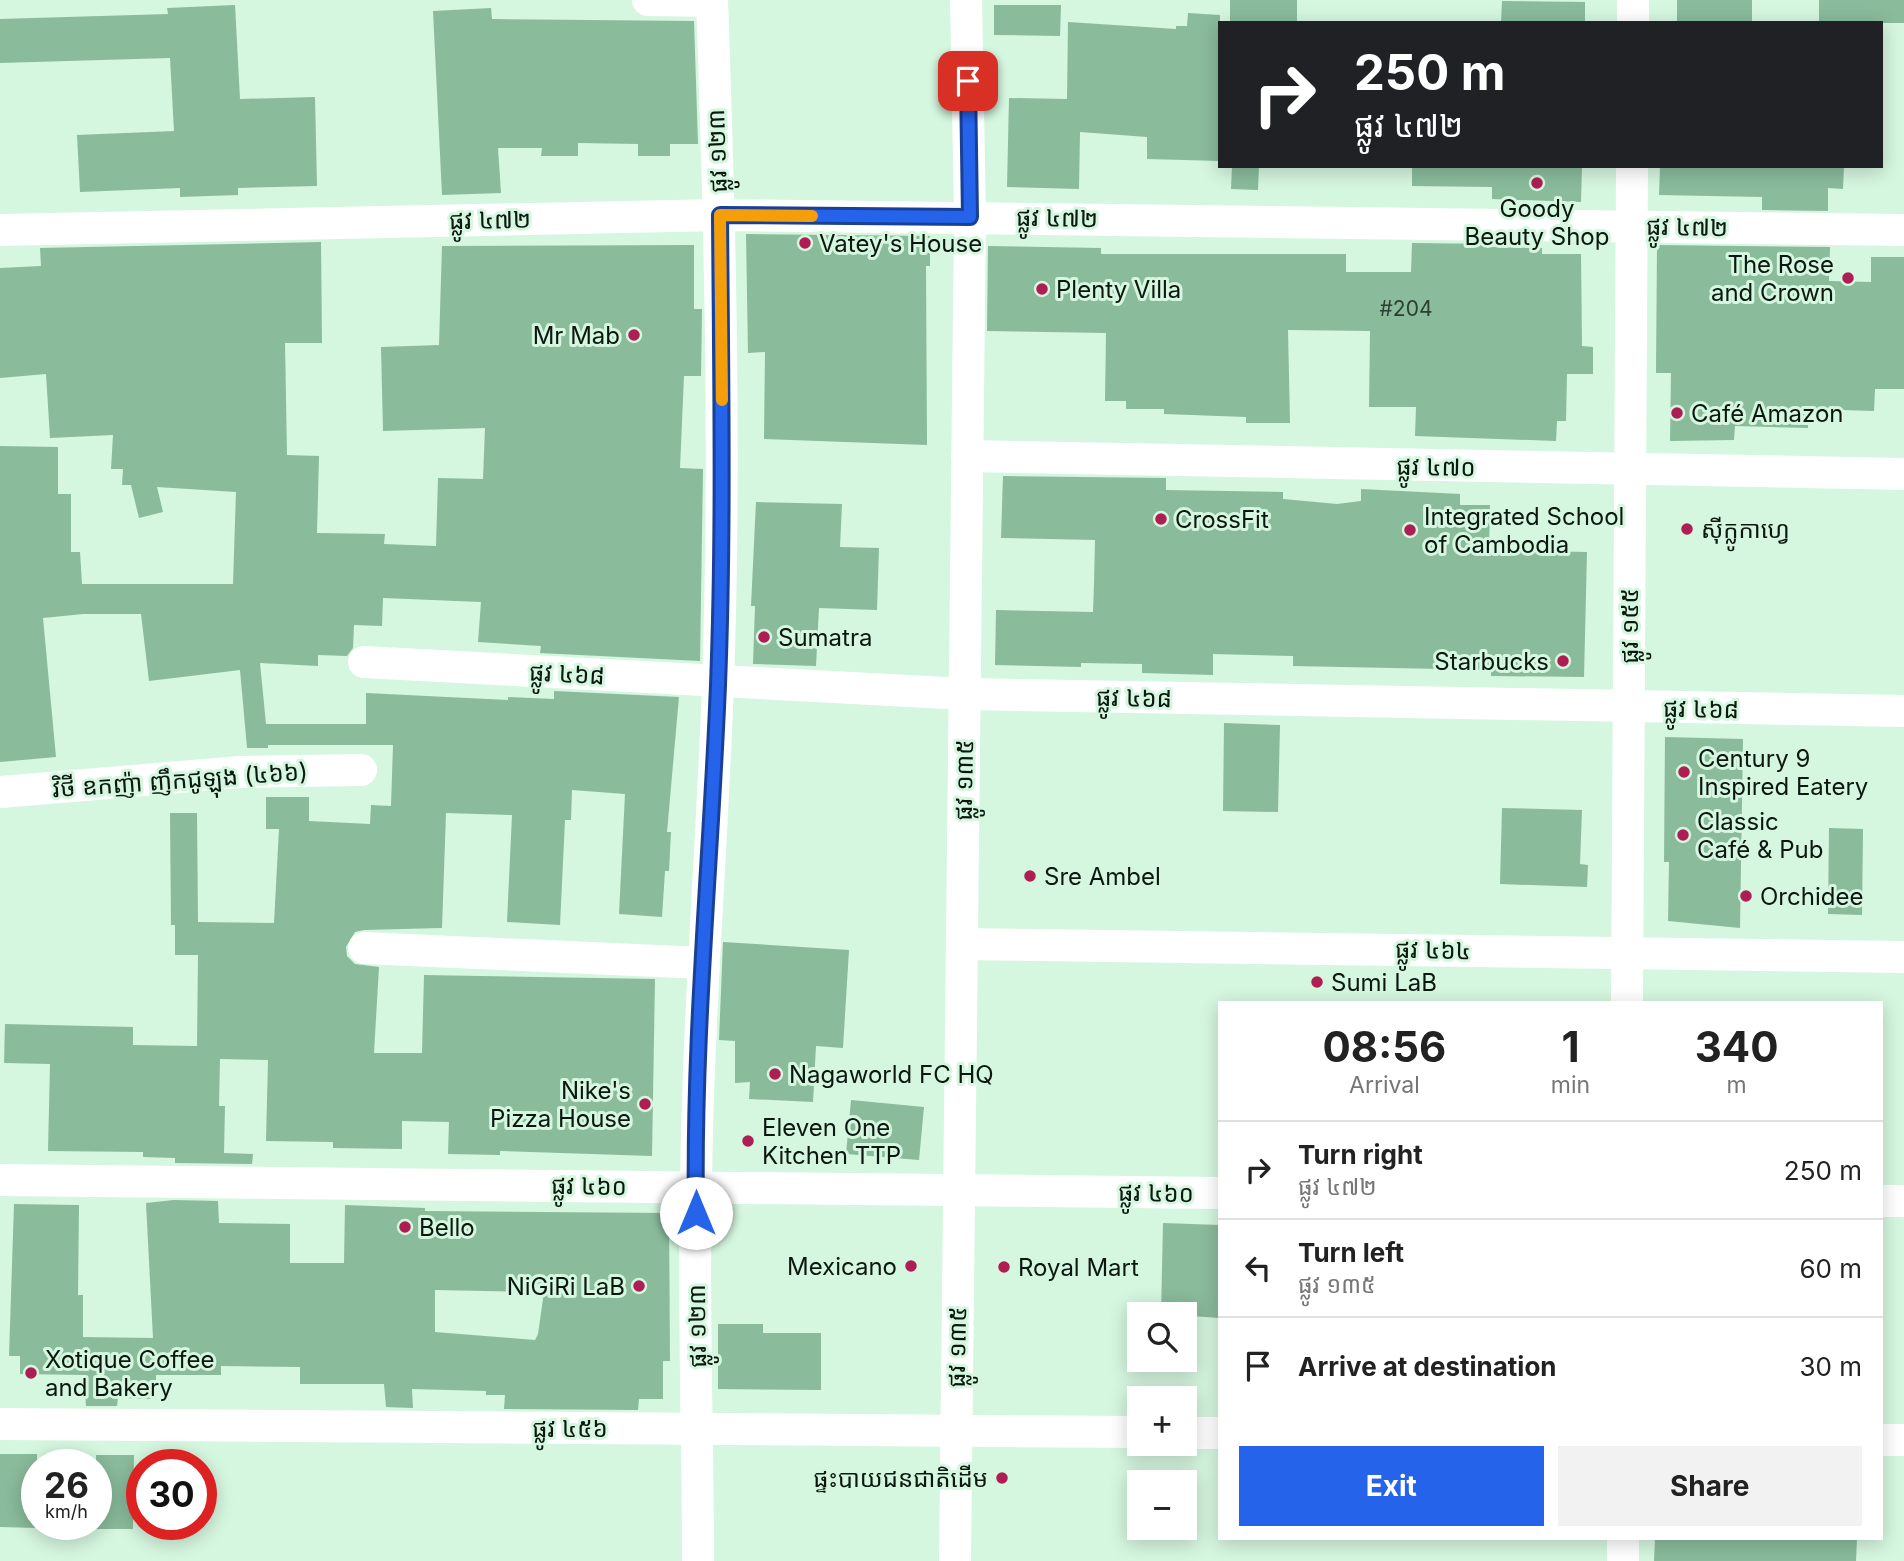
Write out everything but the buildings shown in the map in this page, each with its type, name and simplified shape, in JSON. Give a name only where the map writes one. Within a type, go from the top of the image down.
[{"type":"street","points":[[648,0],[712,1]]},
{"type":"street","name":"ផ្លូវ ១៣៥","points":[[955,1561],[970,217],[966,0]]},
{"type":"street","points":[[1633,0],[1633,21]]},
{"type":"street","name":"ផ្លូវ ១២៣","points":[[698,1561],[695,1187],[703,963],[718,684],[722,446],[720,215],[712,1]]},
{"type":"street","name":"ផ្លូវ ១៥៥","points":[[1627,1001],[1632,168]]},
{"type":"street","name":"ផ្លូវ ៤៧២","points":[[0,230],[720,215],[1904,230]]},
{"type":"street","name":"ផ្លូវ ៤៧០","points":[[967,456],[1630,471],[1904,474]]},
{"type":"street","name":"ផ្លូវ ៤៦៨","points":[[364,662],[718,684],[965,694],[1904,711]]},
{"type":"street","name":"វិថី ឧកញ៉ា ញឹកជូឡុង (៤៦៦)","points":[[0,792],[240,772],[360,770]]},
{"type":"street","name":"ផ្លូវ ៤៦៤","points":[[962,944],[1904,957]]},
{"type":"street","points":[[364,948],[703,963]]},
{"type":"street","name":"ផ្លូវ ៤៦០","points":[[0,1180],[1218,1193]]},
{"type":"street","points":[[1883,1201],[1904,1201]]},
{"type":"street","name":"ផ្លូវ ៤៥៦","points":[[0,1424],[1127,1432]]},
{"type":"street","points":[[1197,1433],[1218,1433]]},
{"type":"street","points":[[1883,1440],[1904,1440]]},
{"type":"street","points":[[1623,1540],[1623,1561]]},
{"type":"slow traffic","points":[[722,400],[720,215],[812,216]]},
{"type":"place","name":"Goody Beauty Shop","points":[[1537,183]]},
{"type":"place","name":"Vatey's House","points":[[805,243]]},
{"type":"place","name":"The Rose and Crown","points":[[1848,278]]},
{"type":"place","name":"Plenty Villa","points":[[1042,289]]},
{"type":"place","name":"Mr Mab","points":[[634,335]]},
{"type":"place","name":"Café Amazon","points":[[1677,413]]},
{"type":"place","name":"CrossFit","points":[[1161,519]]},
{"type":"place","name":"ស៊ីក្លូកាហ្វេ","points":[[1687,529]]},
{"type":"place","name":"Integrated School of Cambodia","points":[[1410,530]]},
{"type":"place","name":"Sumatra","points":[[764,637]]},
{"type":"place","name":"Starbucks","points":[[1563,661]]},
{"type":"place","name":"Century 9 Inspired Eatery","points":[[1684,772]]},
{"type":"place","name":"Classic Café & Pub","points":[[1683,835]]},
{"type":"place","name":"Sre Ambel","points":[[1030,876]]},
{"type":"place","name":"Orchidee","points":[[1746,896]]},
{"type":"place","name":"Sumi LaB","points":[[1317,982]]},
{"type":"place","name":"Nagaworld FC HQ","points":[[775,1074]]},
{"type":"place","name":"Nike's Pizza House","points":[[645,1104]]},
{"type":"place","name":"Eleven One Kitchen TTP","points":[[748,1141]]},
{"type":"place","name":"Bello","points":[[405,1227]]},
{"type":"place","name":"Mexicano","points":[[911,1266]]},
{"type":"place","name":"Royal Mart","points":[[1004,1267]]},
{"type":"place","name":"NiGiRi LaB","points":[[639,1286]]},
{"type":"place","name":"Xotique Coffee and Bakery","points":[[31,1373]]},
{"type":"place","name":"ផ្ទះបាយជនជាតិដើម","points":[[1002,1478]]},
{"type":"route","points":[[696,1213],[703,963],[718,684],[722,446],[720,215],[970,217],[968,81]]}]
